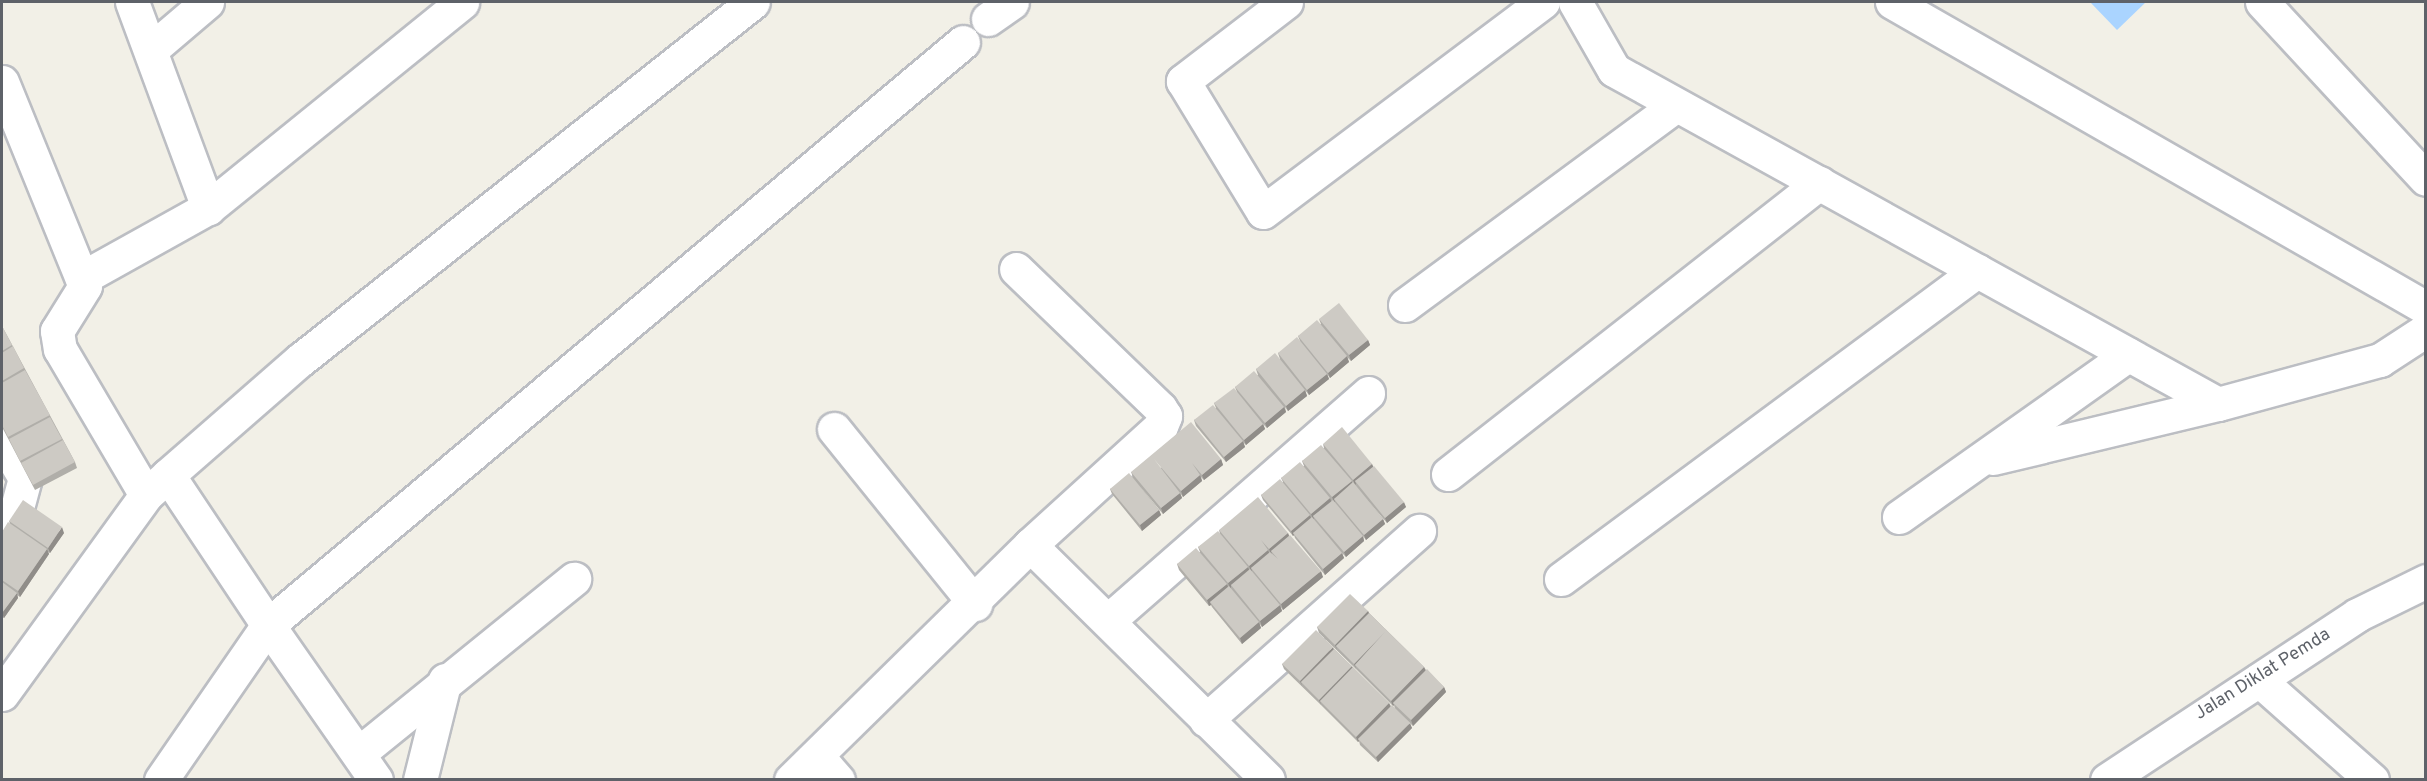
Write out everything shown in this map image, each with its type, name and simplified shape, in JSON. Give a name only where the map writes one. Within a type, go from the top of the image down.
[{"type":"street","points":[[132,2],[153,48],[208,208]]},
{"type":"street","points":[[153,48],[207,2]]},
{"type":"street","points":[[82,278],[208,208],[462,2]]},
{"type":"street","points":[[2,694],[157,485],[300,360],[753,2]]},
{"type":"street","points":[[1286,2],[1183,81],[1263,212],[1543,2]]},
{"type":"street","points":[[1575,2],[1614,70],[2218,404]]},
{"type":"street","points":[[1893,2],[2426,308]]},
{"type":"street","points":[[2262,2],[2426,179]]},
{"type":"street","points":[[170,775],[268,625],[963,42]]},
{"type":"street","points":[[2,82],[82,278],[83,296],[59,327],[57,340],[157,485],[268,625],[368,766],[446,680],[574,579]]},
{"type":"street","points":[[1405,304],[1676,105]]},
{"type":"street","points":[[1448,474],[1819,183]]},
{"type":"street","points":[[791,780],[827,768],[1030,545],[1165,416],[1016,269]]},
{"type":"street","points":[[1561,579],[1977,271]]},
{"type":"street","points":[[1977,462],[2218,404],[2380,360],[2426,330]]},
{"type":"street","points":[[1899,517],[2128,355]]},
{"type":"street","points":[[1110,619],[1368,393]]},
{"type":"street","points":[[834,429],[975,604]]},
{"type":"street","points":[[2,438],[25,477],[16,507],[2,526]]},
{"type":"street","points":[[1206,720],[1419,531]]},
{"type":"street","points":[[1030,545],[1110,619],[1206,720],[1268,780]]},
{"type":"street","name":"Jalan Diklat Pemda","points":[[2107,780],[2357,615],[2426,581]]},
{"type":"street","points":[[420,780],[446,680]]},
{"type":"street","points":[[2259,680],[2372,780]]},
{"type":"water","points":[[2090,2],[2146,2],[2117,30]]},
{"type":"building","points":[[1339,303],[1368,340],[1349,355],[1319,319]]},
{"type":"building","points":[[1317,320],[1347,356],[1328,373],[1298,336]]},
{"type":"building","points":[[2,326],[12,345],[2,351]]},
{"type":"building","points":[[1297,337],[1327,374],[1307,390],[1278,353]]},
{"type":"building","points":[[13,346],[24,368],[2,381],[2,353]]},
{"type":"building","points":[[1275,353],[1305,390],[1286,406],[1256,369]]},
{"type":"building","points":[[25,370],[50,415],[8,437],[2,425],[2,383]]},
{"type":"building","points":[[1254,371],[1284,407],[1265,423],[1235,387]]},
{"type":"building","points":[[1234,388],[1263,424],[1244,440],[1214,403]]},
{"type":"building","points":[[1213,405],[1243,441],[1224,457],[1194,420]]},
{"type":"building","points":[[50,417],[62,439],[20,461],[9,439]]},
{"type":"building","points":[[1191,422],[1221,459],[1202,475],[1192,463],[1200,475],[1181,491],[1154,459],[1180,493],[1161,508],[1131,472]]},
{"type":"building","points":[[1342,427],[1372,464],[1353,480],[1323,444]]},
{"type":"building","points":[[63,440],[75,462],[33,485],[21,463]]},
{"type":"building","points":[[1321,445],[1352,481],[1332,497],[1302,461]]},
{"type":"building","points":[[1300,462],[1330,498],[1311,514],[1281,478]]},
{"type":"building","points":[[1374,466],[1404,502],[1385,518],[1355,481]]},
{"type":"building","points":[[1129,473],[1159,510],[1140,525],[1110,489]]},
{"type":"building","points":[[1280,479],[1310,515],[1291,531],[1261,495]]},
{"type":"building","points":[[1353,482],[1383,519],[1364,535],[1334,499]]},
{"type":"building","points":[[1258,497],[1288,533],[1269,549],[1261,540],[1268,550],[1249,566],[1219,530]]},
{"type":"building","points":[[23,500],[62,527],[48,548],[9,521]]},
{"type":"building","points":[[1333,500],[1363,536],[1344,552],[1313,516]]},
{"type":"building","points":[[1312,517],[1342,553],[1323,569],[1293,533]]},
{"type":"building","points":[[8,522],[47,549],[18,591],[2,580],[2,532]]},
{"type":"building","points":[[1218,531],[1248,567],[1228,583],[1198,547]]},
{"type":"building","points":[[1290,535],[1321,571],[1281,604],[1251,568],[1270,552],[1278,559],[1271,551]]},
{"type":"building","points":[[1196,548],[1227,584],[1207,600],[1177,564]]},
{"type":"building","points":[[1250,569],[1280,605],[1260,621],[1231,585]]},
{"type":"building","points":[[2,582],[17,593],[2,613]]},
{"type":"building","points":[[1229,586],[1259,622],[1240,638],[1210,602]]},
{"type":"building","points":[[1350,594],[1368,611],[1335,645],[1317,627]]},
{"type":"building","points":[[1369,613],[1424,667],[1391,701],[1355,665],[1385,632],[1354,664],[1336,646]]},
{"type":"building","points":[[1316,630],[1333,647],[1300,681],[1282,664]]},
{"type":"building","points":[[1334,649],[1352,666],[1319,700],[1301,682]]},
{"type":"building","points":[[1353,667],[1389,703],[1356,737],[1320,701]]},
{"type":"building","points":[[1427,669],[1444,687],[1411,720],[1393,703]]},
{"type":"building","points":[[1392,705],[1410,723],[1376,757],[1358,739]]}]
